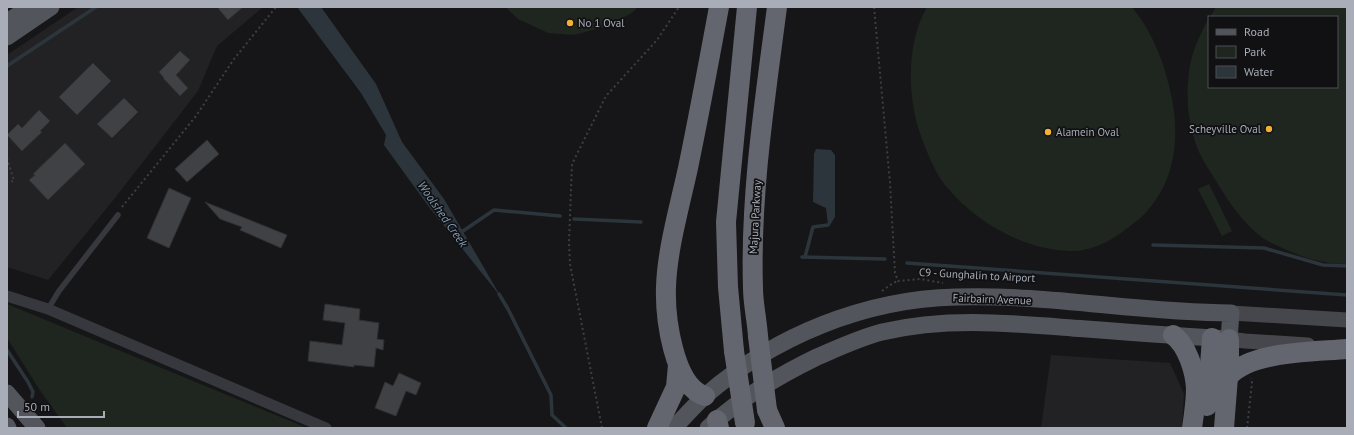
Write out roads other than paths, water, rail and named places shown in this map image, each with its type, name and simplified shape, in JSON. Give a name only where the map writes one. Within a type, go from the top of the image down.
[{"type":"highway","points":[[710,397],[694,390],[678,365],[667,321],[666,277],[719,7]]},
{"type":"highway","points":[[746,425],[734,350],[728,287],[726,222],[747,7]]},
{"type":"highway","name":"Majura Parkway","points":[[775,428],[768,419],[758,336],[753,289],[753,224],[762,127],[777,7]]},
{"type":"highway","points":[[1173,335],[1181,342],[1186,350],[1195,384],[1192,428]]},
{"type":"highway","points":[[1221,338],[1229,376],[1224,428]]},
{"type":"highway","points":[[1205,428],[1221,338]]},
{"type":"highway","points":[[1229,376],[1238,367],[1246,363],[1274,356],[1347,348]]},
{"type":"highway","points":[[657,428],[676,387],[678,365]]},
{"type":"main road","points":[[7,22],[30,7]]},
{"type":"main road","points":[[7,37],[50,7]]},
{"type":"main road","name":"Fairbairn Avenue","points":[[674,428],[710,397],[725,380],[764,354],[826,323],[860,311],[918,300],[957,297],[1005,297],[1214,313],[1347,320]]},
{"type":"main road","points":[[1214,313],[1221,338]]},
{"type":"main road","points":[[1221,338],[1231,313]]},
{"type":"main road","points":[[761,387],[715,425],[710,397],[736,395],[761,387],[805,363],[844,345],[881,333],[921,326],[973,322],[1221,338],[1245,342],[1347,348]]},
{"type":"main road","points":[[7,393],[37,428]]},
{"type":"street","points":[[7,296],[48,309],[326,428]]},
{"type":"lane","points":[[48,309],[59,291],[118,215]]},
{"type":"water","points":[[297,7],[321,7],[376,84],[402,142],[444,199],[501,297],[429,207],[384,145],[386,135],[361,93]]},
{"type":"water","points":[[816,149],[831,150],[835,155],[835,217],[830,225],[828,225],[826,208],[813,202],[814,154]]},
{"type":"waterway","points":[[7,66],[96,7]]},
{"type":"waterway","points":[[460,233],[494,210],[560,216]]},
{"type":"waterway","points":[[574,219],[641,222]]},
{"type":"waterway","points":[[805,257],[813,227],[828,225]]},
{"type":"waterway","points":[[1153,245],[1264,248],[1323,265],[1347,266]]},
{"type":"waterway","points":[[802,257],[885,259]]},
{"type":"waterway","points":[[907,263],[1347,295]]},
{"type":"waterway","name":"Woolshed Creek","points":[[499,294],[551,395],[552,415],[566,428]]},
{"type":"waterway","points":[[7,350],[28,382],[33,392],[32,397]]},
{"type":"place","name":"No 1 Oval","points":[[570,23]]},
{"type":"place","name":"Scheyville Oval","points":[[1269,129]]},
{"type":"place","name":"Alamein Oval","points":[[1048,132]]}]
